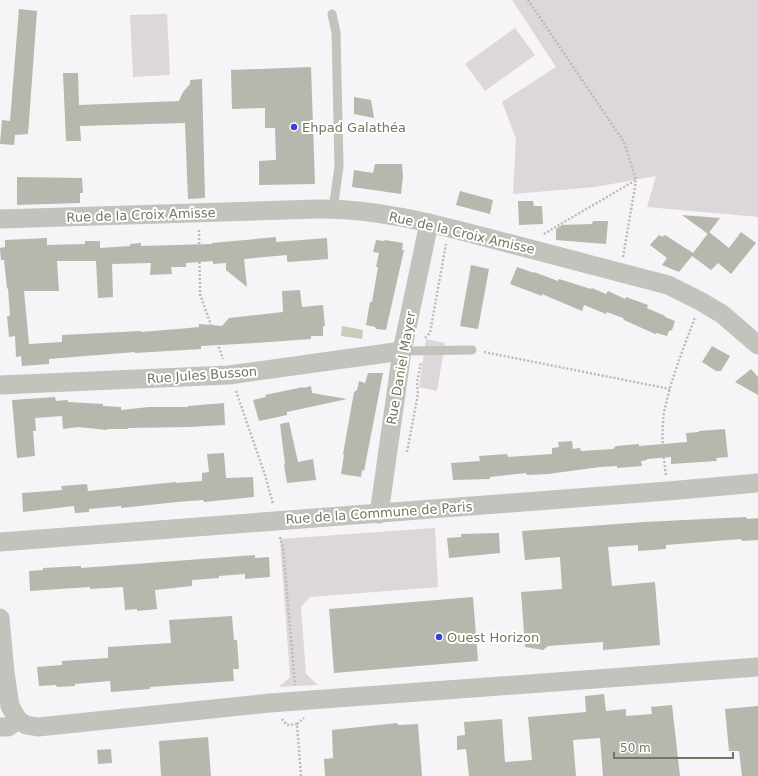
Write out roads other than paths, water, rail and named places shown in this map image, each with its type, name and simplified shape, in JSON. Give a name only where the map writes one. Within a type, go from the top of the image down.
[{"type":"street","name":"Rue de la Croix Amisse","points":[[0,219],[333,209],[372,213],[429,223],[668,285],[722,314],[758,345]]},
{"type":"street","name":"Rue Daniel Mayer","points":[[379,514],[402,352],[429,223]]},
{"type":"street","name":"Rue Jules Busson","points":[[0,385],[229,375],[402,352]]},
{"type":"street","name":"Rue de la Commune de Paris","points":[[0,542],[379,514],[758,483]]},
{"type":"street","points":[[0,618],[10,706],[18,720],[26,725],[38,727],[297,701],[758,667]]},
{"type":"street","points":[[0,727],[8,726],[18,720]]},
{"type":"lane","points":[[332,14],[336,32],[339,167],[333,209]]},
{"type":"lane","points":[[402,352],[472,350]]},
{"type":"place","name":"Ehpad Galathéa","points":[[294,127]]},
{"type":"place","name":"Ouest Horizon","points":[[439,637]]}]
